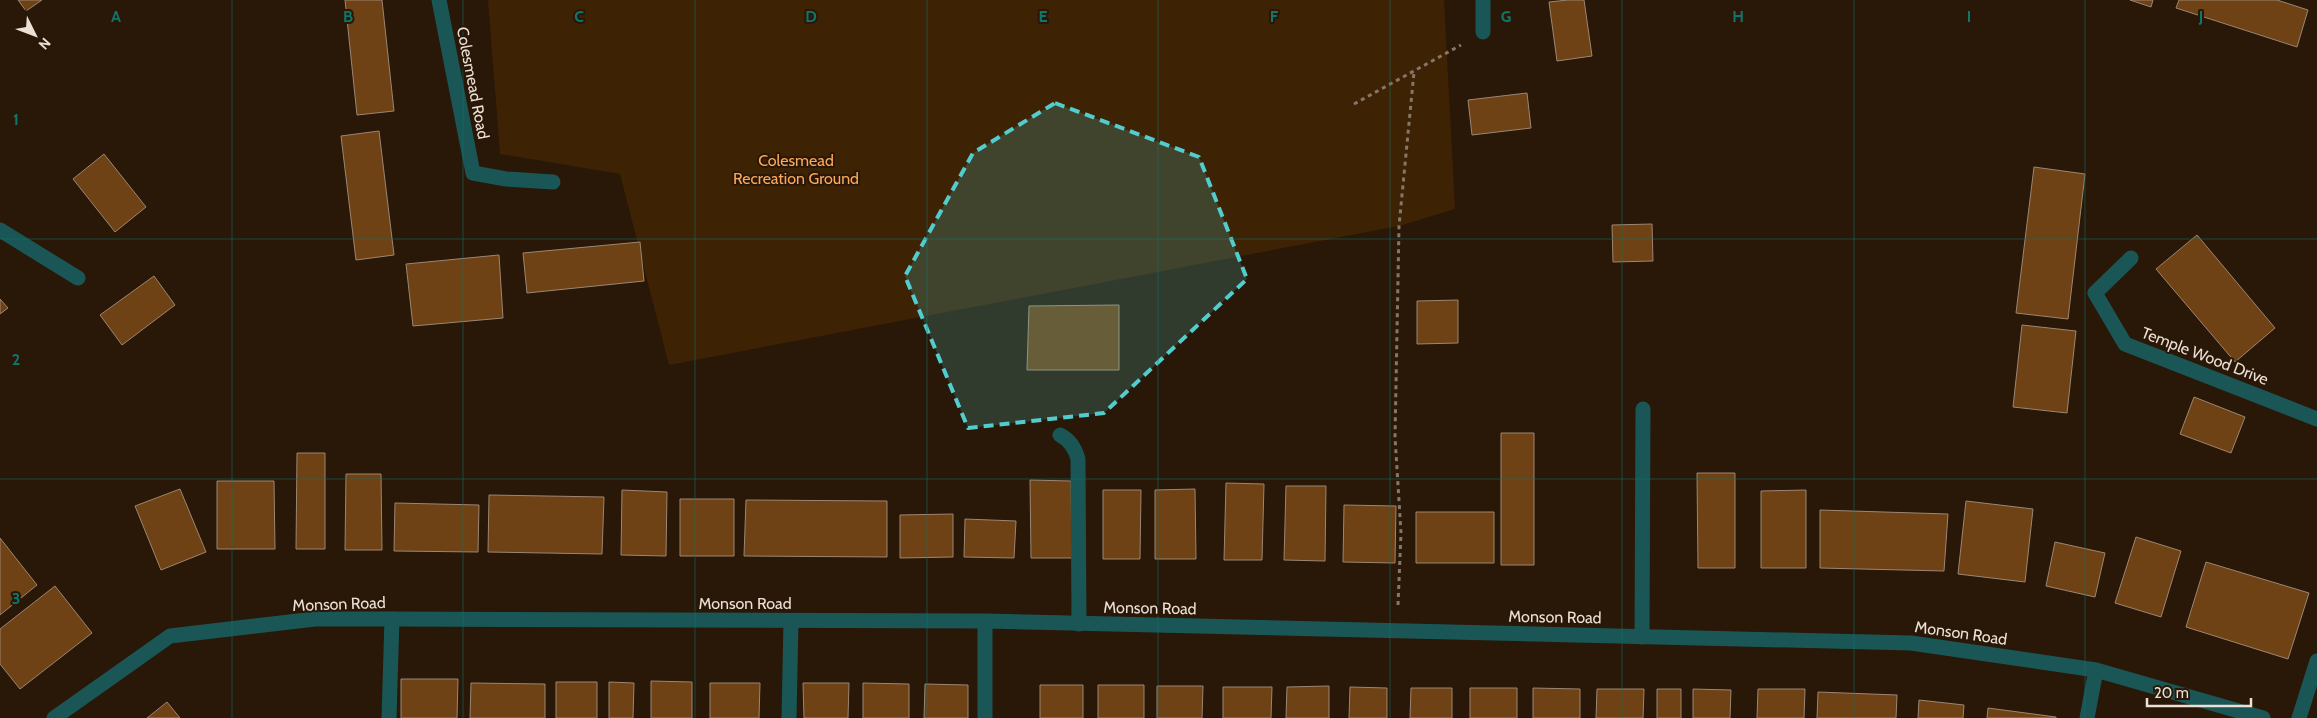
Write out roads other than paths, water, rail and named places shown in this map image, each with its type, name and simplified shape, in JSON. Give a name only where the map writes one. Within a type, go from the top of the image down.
[{"type":"street","name":"Colesmead Road","points":[[439,0],[473,173],[506,179],[552,182]]},
{"type":"street","points":[[1483,0],[1483,32]]},
{"type":"street","points":[[0,230],[78,278]]},
{"type":"street","name":"Temple Wood Drive","points":[[2131,258],[2096,293],[2125,344],[2317,419]]},
{"type":"street","points":[[1642,636],[1643,409]]},
{"type":"street","points":[[1060,436],[1067,438],[1076,450],[1078,459],[1079,624]]},
{"type":"street","name":"Monson Road","points":[[54,718],[170,636],[315,619],[986,621],[1911,643],[2096,670],[2263,718]]},
{"type":"street","points":[[389,718],[392,619]]},
{"type":"street","points":[[789,718],[791,621]]},
{"type":"street","points":[[985,718],[986,621]]},
{"type":"street","points":[[2299,718],[2317,661]]},
{"type":"street","points":[[2087,718],[2096,670]]},
{"type":"park label","name":"Colesmead Recreation Ground","points":[[796,169]]}]
